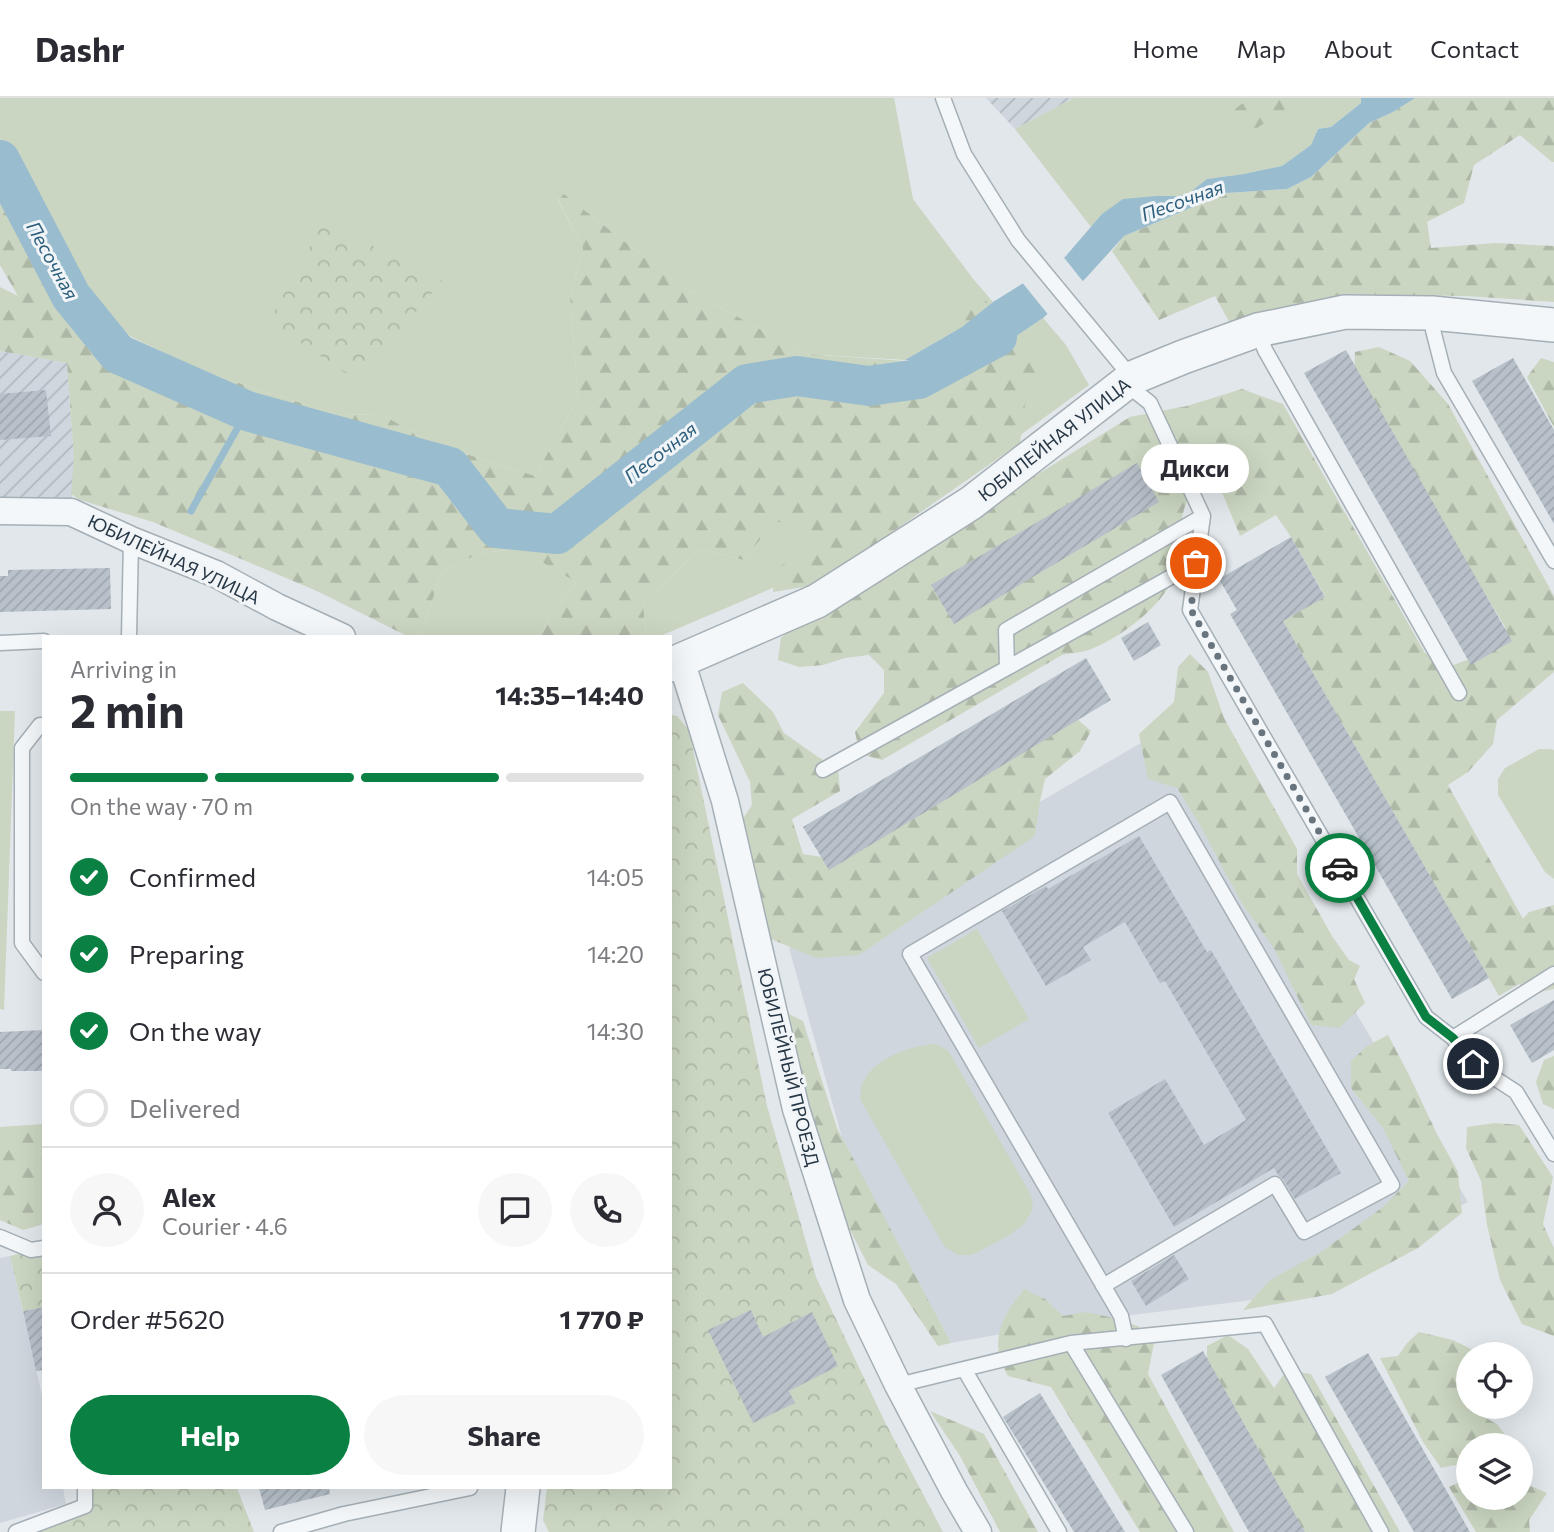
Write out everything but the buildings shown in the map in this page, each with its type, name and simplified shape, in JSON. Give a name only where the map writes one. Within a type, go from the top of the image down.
[{"type":"street","name":"ЮБИЛЕЙНАЯ УЛИЦА","points":[[676,663],[817,601],[971,503],[1128,381],[1258,330],[1345,312],[1432,313],[1554,325]]},
{"type":"street","name":"ЮБИЛЕЙНАЯ УЛИЦА","points":[[0,510],[71,512],[131,540],[216,574],[277,607],[338,635]]},
{"type":"street","name":"ЮБИЛЕЙНЫЙ ПРОЕЗД","points":[[676,663],[725,801],[796,1109],[857,1300],[898,1385],[978,1532]]},
{"type":"street","points":[[518,1532],[523,1489]]},
{"type":"lane","points":[[943,98],[964,154],[1018,240],[1090,325],[1128,381],[1150,403],[1203,516],[1191,610],[1426,1017],[1453,1038],[1473,1064],[1516,1092],[1554,1154]]},
{"type":"lane","points":[[1432,313],[1433,330],[1444,373],[1554,561]]},
{"type":"lane","points":[[1258,330],[1265,350],[1459,693]]},
{"type":"lane","points":[[1007,668],[1006,630],[1203,516]]},
{"type":"lane","points":[[129,632],[131,540]]},
{"type":"lane","points":[[823,770],[1196,563]]},
{"type":"lane","points":[[0,643],[42,641]]},
{"type":"lane","points":[[42,725],[22,748],[22,943],[42,970]]},
{"type":"lane","points":[[1103,1286],[1275,1184],[1304,1232],[1392,1185],[1170,802],[910,954],[1103,1286],[1121,1316],[1126,1339]]},
{"type":"lane","points":[[1453,1038],[1554,974]]},
{"type":"lane","points":[[0,1237],[31,1250],[42,1248]]},
{"type":"lane","points":[[898,1385],[1071,1343],[1265,1324],[1381,1532]]},
{"type":"lane","points":[[1071,1343],[1186,1532]]},
{"type":"lane","points":[[964,1369],[1059,1532]]},
{"type":"lane","points":[[16,1532],[85,1506],[85,1489]]},
{"type":"lane","points":[[281,1532],[344,1514],[465,1489]]},
{"type":"shaded area","points":[[986,98],[1074,98],[1015,129]]},
{"type":"shaded area","points":[[0,351],[67,363],[74,459],[71,512],[0,511]]},
{"type":"shaded area","points":[[1182,719],[1468,1202],[1276,1297],[1052,1325],[951,1343],[843,1141],[789,948]]},
{"type":"shaded area","points":[[10,1256],[42,1395],[42,1489],[63,1489],[66,1504],[0,1523],[0,1258]]},
{"type":"green space","points":[[0,98],[894,98],[913,199],[993,302],[962,327],[905,360],[806,354],[681,286],[564,194],[557,198],[583,248],[570,297],[578,398],[535,476],[432,443],[381,414],[338,415],[196,369],[122,332],[57,244],[0,135]]},
{"type":"green space","points":[[1074,98],[1361,98],[1361,103],[1331,127],[1318,129],[1311,145],[1282,166],[1207,179],[1188,194],[1160,196],[1102,214],[1091,227],[1015,129]]},
{"type":"green space","points":[[1250,98],[1302,98],[1251,132],[1232,111]]},
{"type":"green space","points":[[1415,98],[1554,98],[1554,162],[1520,135],[1474,165],[1464,203],[1427,222],[1431,248],[1495,243],[1554,246],[1554,302],[1465,296],[1343,294],[1232,327],[1215,296],[1159,320],[1112,251],[1124,236],[1226,193],[1287,189],[1311,177],[1369,123]]},
{"type":"green space","points":[[0,135],[57,244],[122,333],[196,369],[338,415],[381,414],[432,443],[535,476],[578,398],[570,297],[583,248],[557,197],[564,194],[681,286],[806,354],[964,365],[955,331],[964,309],[984,299],[1040,360],[1025,405],[1020,443],[816,585],[773,592],[774,569],[815,548],[815,536],[776,521],[743,560],[700,549],[643,603],[646,635],[540,635],[548,619],[576,582],[518,548],[478,554],[441,572],[422,635],[405,635],[317,591],[153,522],[80,500],[71,494],[74,459],[67,363],[0,351],[0,287],[18,296],[0,265]]},
{"type":"green space","points":[[324,221],[442,281],[357,381],[269,321]]},
{"type":"green space","points":[[1043,318],[1066,345],[1089,385],[959,480],[824,566],[663,635],[646,635],[643,603],[700,549],[743,560],[776,521],[1000,347]]},
{"type":"green space","points":[[1379,347],[1410,361],[1448,404],[1554,596],[1554,672],[1497,720],[1493,744],[1468,772],[1448,785],[1523,919],[1529,912],[1554,905],[1554,989],[1530,994],[1519,984],[1499,996],[1283,621],[1325,596],[1276,515],[1240,536],[1214,473],[1201,474],[1192,490],[1182,519],[1183,552],[1179,568],[1171,584],[1148,612],[1104,643],[1089,650],[1062,655],[882,760],[860,754],[855,732],[884,693],[884,670],[869,655],[799,667],[778,660],[781,638],[800,622],[1130,417],[1187,406],[1242,389],[1283,404],[1425,653],[1451,666],[1472,658],[1491,646],[1505,627],[1354,375],[1355,352]]},
{"type":"green space","points":[[1541,358],[1554,362],[1554,427],[1527,377]]},
{"type":"green space","points":[[519,548],[576,582],[548,619],[540,635],[422,635],[441,572],[478,554]]},
{"type":"green space","points":[[1190,654],[1208,672],[1224,718],[1297,849],[1297,874],[1332,936],[1349,960],[1360,966],[1354,979],[1365,1003],[1339,1028],[1311,1025],[1275,950],[1241,902],[1177,788],[1148,779],[1139,734],[1174,702],[1178,667]]},
{"type":"green space","points":[[743,683],[773,712],[784,733],[838,768],[840,791],[792,819],[803,854],[834,859],[1076,718],[1091,731],[1080,751],[1045,779],[1035,836],[859,955],[816,958],[771,939],[755,919],[736,829],[752,805],[750,782],[718,715],[722,692]]},
{"type":"green space","points":[[0,711],[15,711],[4,1010],[0,1009]]},
{"type":"green space","points":[[672,715],[677,716],[689,730],[767,1106],[816,1277],[885,1422],[943,1532],[549,1532],[543,1520],[547,1489],[672,1489]]},
{"type":"green space","points":[[1539,749],[1554,750],[1554,879],[1545,872],[1498,795],[1498,779],[1505,768]]},
{"type":"green space","points":[[977,929],[1029,1019],[979,1048],[927,958]]},
{"type":"green space","points":[[787,1013],[803,1021],[837,1128],[951,1343],[938,1346],[896,1284],[868,1265],[818,1167]]},
{"type":"green space","points":[[1388,1035],[1458,1172],[1462,1213],[1418,1248],[1332,1294],[1243,1310],[1270,1280],[1321,1252],[1383,1207],[1409,1181],[1383,1128],[1351,1088],[1351,1061],[1367,1046]]},
{"type":"green space","points":[[935,1044],[948,1050],[1031,1195],[1033,1209],[1024,1224],[1008,1236],[972,1255],[958,1255],[944,1246],[860,1099],[862,1084],[884,1060],[915,1047]]},
{"type":"green space","points":[[1554,1056],[1554,1109],[1543,1104],[1536,1082],[1544,1060]]},
{"type":"green space","points":[[1495,1123],[1519,1125],[1553,1177],[1543,1224],[1554,1248],[1554,1336],[1522,1324],[1500,1280],[1487,1225],[1481,1181],[1466,1148],[1467,1127]]},
{"type":"green space","points":[[42,1124],[42,1225],[23,1230],[0,1220],[0,1127]]},
{"type":"green space","points":[[42,1248],[42,1307],[23,1311],[10,1256]]},
{"type":"green space","points":[[1024,1289],[1045,1299],[1063,1316],[1086,1312],[1109,1317],[1138,1326],[1154,1343],[1148,1374],[1234,1532],[1140,1532],[1051,1387],[1008,1376],[1004,1369],[998,1345],[1001,1328],[1008,1311]]},
{"type":"green space","points":[[1419,1332],[1457,1342],[1456,1419],[1488,1419],[1497,1424],[1504,1433],[1456,1433],[1456,1466],[1441,1468],[1423,1442],[1380,1358],[1398,1356]]},
{"type":"green space","points":[[1228,1335],[1248,1349],[1274,1388],[1287,1370],[1311,1374],[1400,1532],[1299,1532],[1207,1369],[1207,1346]]},
{"type":"green space","points":[[930,1411],[984,1434],[1038,1532],[1000,1532],[960,1456]]},
{"type":"green space","points":[[1456,1484],[1456,1499],[1449,1487]]},
{"type":"green space","points":[[1533,1487],[1547,1493],[1529,1520],[1530,1532],[1476,1532],[1463,1510],[1533,1510]]},
{"type":"green space","points":[[85,1489],[237,1489],[254,1532],[16,1532],[85,1506]]},
{"type":"water","points":[[1361,98],[1415,98],[1369,123],[1311,177],[1287,189],[1226,193],[1124,236],[1085,279],[1043,318],[1000,347],[964,365],[905,360],[962,327],[993,302],[1065,257],[1102,214],[1123,199],[1188,194],[1207,179],[1282,166],[1311,145],[1318,129],[1331,127],[1361,103]]},
{"type":"pier","points":[[1062,255],[1085,284],[1050,317],[1021,281]]},
{"type":"waterway","name":"Песочная","points":[[0,160],[71,296],[118,354],[247,411],[450,467],[497,528],[557,534],[747,384],[797,376],[869,386],[919,379],[997,337]]},
{"type":"waterway","points":[[191,511],[247,411]]},
{"type":"way so far","points":[[1196,563],[1191,610],[1340,868]]},
{"type":"place","name":"Дикси","points":[[1196,563]]},
{"type":"route","points":[[1340,868],[1426,1017],[1453,1038],[1473,1064]]}]
